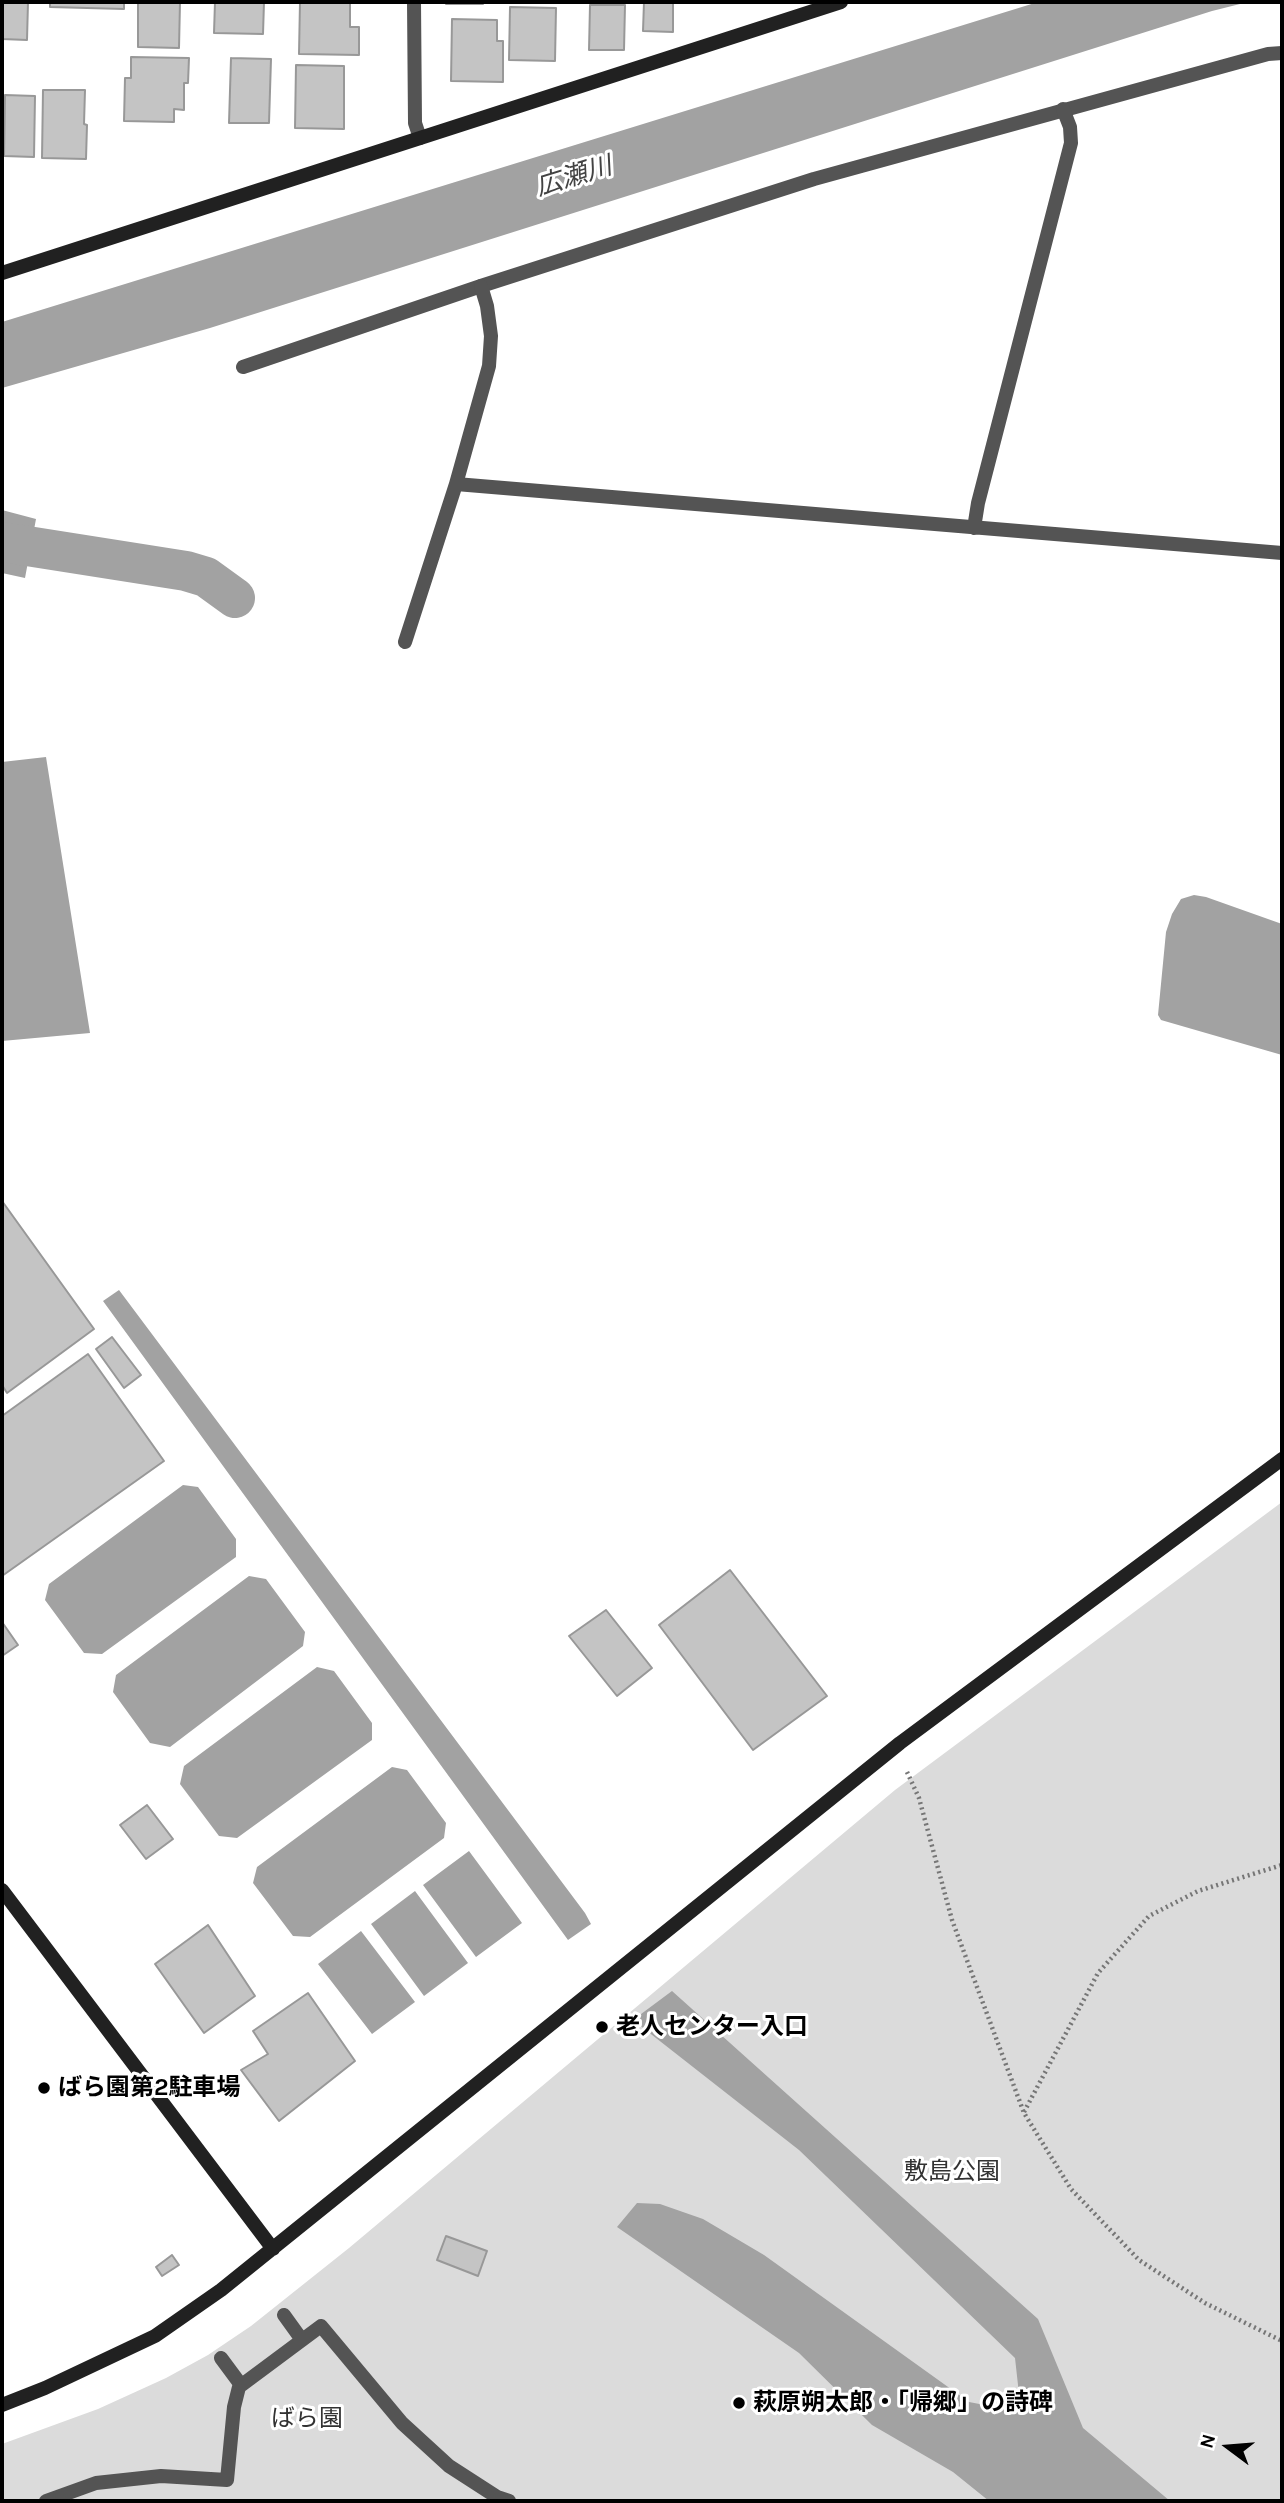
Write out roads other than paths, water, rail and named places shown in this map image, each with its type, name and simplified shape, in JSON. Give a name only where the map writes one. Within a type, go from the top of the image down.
[{"type":"street","points":[[414,2],[415,123],[420,138]]},
{"type":"street","points":[[2,273],[841,2]]},
{"type":"street","points":[[243,367],[481,286],[814,179],[1063,109],[1268,54],[1282,53]]},
{"type":"street","points":[[974,528],[978,503],[1070,143],[1070,127],[1063,109]]},
{"type":"street","points":[[405,642],[456,484],[489,366],[491,337],[481,286]]},
{"type":"street","points":[[456,484],[1282,553]]},
{"type":"street","points":[[2,2405],[56,2383],[155,2336],[221,2290],[900,1743],[1282,1459]]},
{"type":"street","points":[[2,1890],[273,2249]]},
{"type":"street","points":[[284,2315],[302,2340]]},
{"type":"street","points":[[46,2501],[96,2483],[161,2476],[227,2480],[234,2407],[239,2387],[321,2326],[402,2423],[449,2466],[497,2497],[509,2501]]},
{"type":"street","points":[[221,2358],[241,2385]]},
{"type":"water","name":"広瀬川","points":[[1038,2],[1248,2],[1212,11],[210,328],[2,388],[2,322]]},
{"type":"water","points":[[2,510],[36,519],[25,578],[2,573]]},
{"type":"water","points":[[46,757],[90,1033],[2,1041],[2,762]]},
{"type":"water","points":[[1194,895],[1282,924],[1282,1055],[1161,1020],[1158,1015],[1166,932],[1181,899]]},
{"type":"water","points":[[119,1290],[591,1924],[568,1940],[103,1301]]},
{"type":"water","points":[[183,1485],[198,1487],[236,1539],[236,1557],[102,1654],[84,1653],[45,1600],[49,1584]]},
{"type":"water","points":[[249,1576],[266,1579],[305,1632],[303,1646],[170,1747],[150,1743],[113,1692],[116,1675]]},
{"type":"water","points":[[317,1667],[334,1671],[372,1723],[372,1740],[237,1838],[219,1836],[180,1784],[184,1766]]},
{"type":"water","points":[[392,1767],[407,1770],[446,1823],[444,1838],[310,1937],[293,1936],[253,1883],[257,1867]]},
{"type":"water","points":[[469,1851],[522,1923],[476,1957],[423,1885]]},
{"type":"water","points":[[415,1891],[468,1963],[424,1996],[371,1924]]},
{"type":"water","points":[[361,1931],[415,2002],[372,2034],[318,1964]]},
{"type":"water","points":[[672,1991],[1038,2319],[1083,2428],[1170,2501],[989,2501],[953,2472],[872,2425],[799,2353],[617,2227],[637,2203],[660,2204],[703,2219],[764,2255],[969,2402],[1021,2412],[1015,2358],[799,2150],[633,2020]]},
{"type":"waterway","points":[[2,542],[186,571],[206,577],[235,598]]},
{"type":"place","name":"老人センター入口","points":[[602,2027]]},
{"type":"place","name":"ばら園第2駐車場","points":[[44,2088]]},
{"type":"place","name":"萩原朔太郎・「帰郷」の詩碑","points":[[739,2403]]},
{"type":"park label","name":"敷島公園","points":[[952,2172]]},
{"type":"park label","name":"ばら園","points":[[307,2419]]}]
